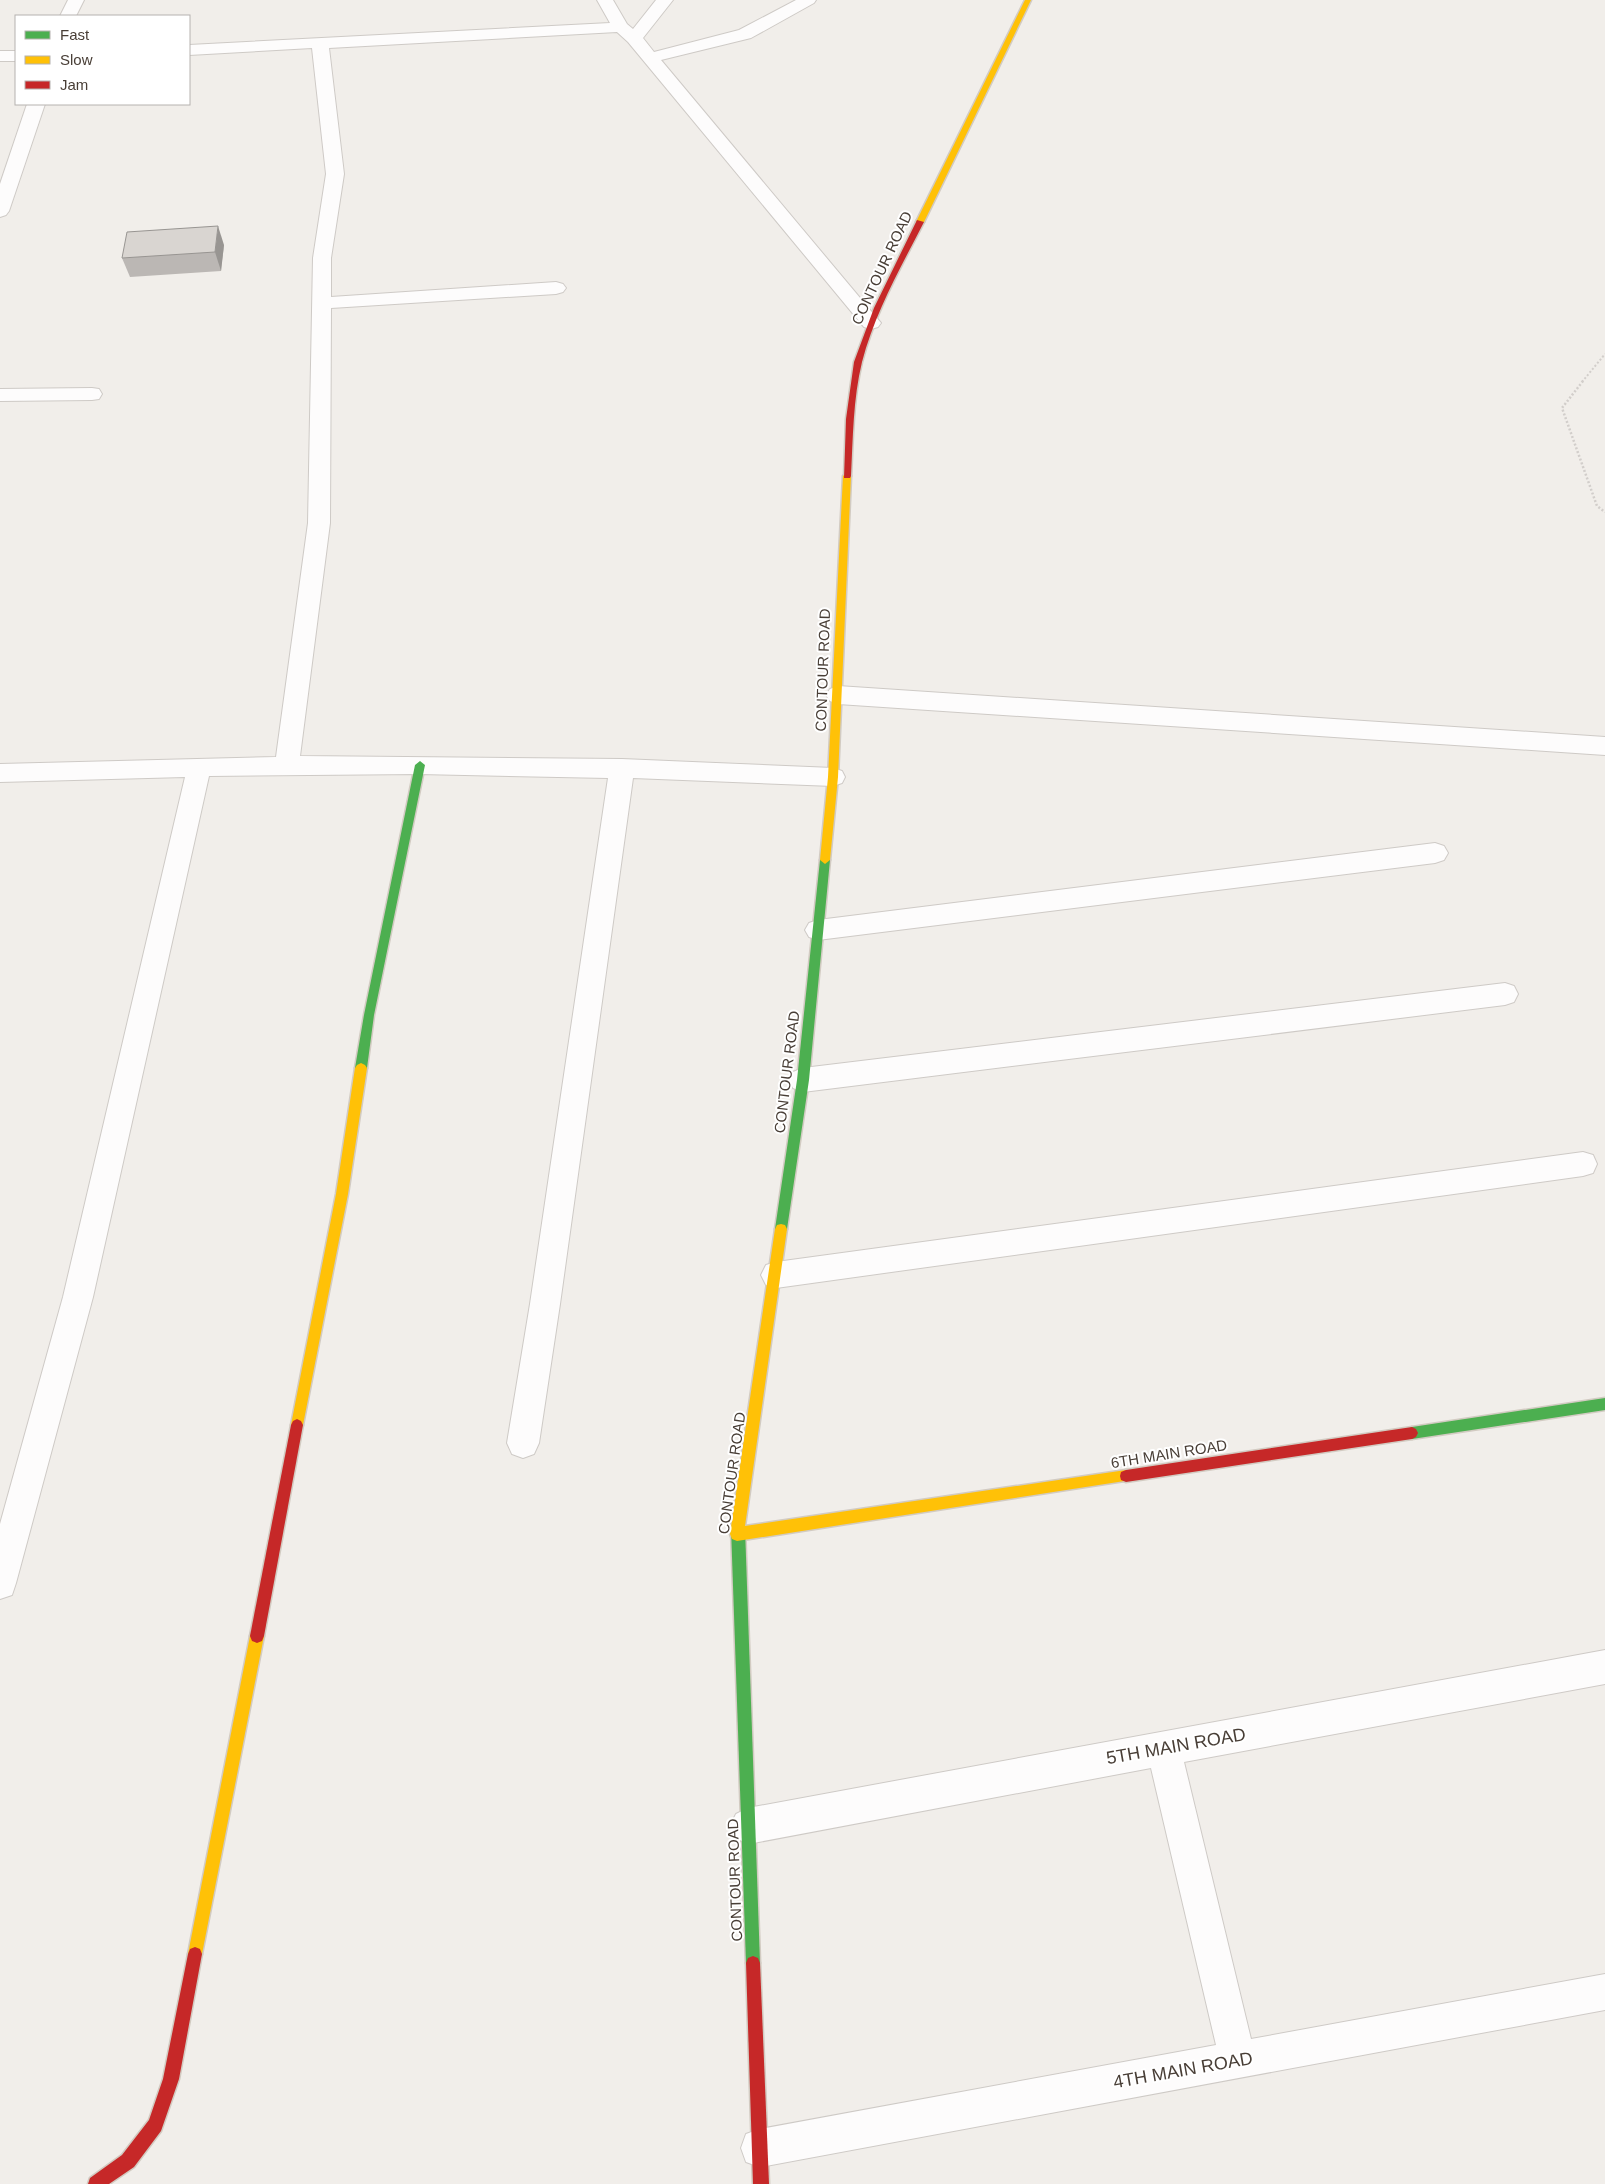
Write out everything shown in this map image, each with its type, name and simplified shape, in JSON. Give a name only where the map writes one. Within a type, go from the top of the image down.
[{"type":"street","points":[[68,15],[76,0]]},
{"type":"street","points":[[605,0],[621,27],[634,38],[871,323]]},
{"type":"street","points":[[634,38],[665,0]]},
{"type":"street","points":[[649,58],[745,34],[808,0]]},
{"type":"street","name":"CONTOUR ROAD","points":[[761,2184],[738,1534],[803,1080],[818,930],[833,777],[851,403],[858,362],[871,323],[1028,0]]},
{"type":"street","points":[[190,50],[621,27]]},
{"type":"street","points":[[287,766],[319,523],[322,258],[335,174],[320,44]]},
{"type":"street","points":[[0,56],[15,56]]},
{"type":"street","points":[[0,211],[36,105]]},
{"type":"street","points":[[322,303],[556,288]]},
{"type":"street","points":[[0,395],[92,394]]},
{"type":"street","points":[[838,695],[1605,746]]},
{"type":"street","points":[[96,2184],[128,2161],[155,2125],[171,2079],[342,1194],[369,1015],[420,764]]},
{"type":"street","points":[[0,773],[420,764],[622,768],[833,777]]},
{"type":"street","points":[[0,1583],[78,1297],[200,768]]},
{"type":"street","points":[[522,1443],[546,1304],[622,768]]},
{"type":"street","points":[[818,930],[1435,853]]},
{"type":"street","points":[[803,1080],[1505,994]]},
{"type":"street","points":[[776,1275],[1583,1164]]},
{"type":"street","name":"6TH MAIN ROAD","points":[[738,1534],[1605,1404]]},
{"type":"street","name":"5TH MAIN ROAD","points":[[748,1826],[1605,1667]]},
{"type":"street","points":[[1163,1748],[1238,2060]]},
{"type":"street","name":"4TH MAIN ROAD","points":[[760,2148],[1605,1992]]},
{"type":"path","points":[[1605,354],[1562,408],[1597,506],[1605,512]]},
{"type":"building","points":[[218,226],[215,252],[122,258],[127,232]]},
{"type":"traffic: fast","points":[[361,1068],[369,1015],[420,765]]},
{"type":"traffic: fast","points":[[781,1229],[803,1080],[825,860]]},
{"type":"traffic: fast","points":[[1412,1433],[1605,1404]]},
{"type":"traffic: fast","points":[[738,1528],[753,1963]]},
{"type":"traffic: slow","points":[[920,222],[1028,0]]},
{"type":"traffic: slow","points":[[825,860],[833,777],[847,476]]},
{"type":"traffic: slow","points":[[297,1425],[342,1194],[361,1068]]},
{"type":"traffic: slow","points":[[738,1528],[781,1229]]},
{"type":"traffic: slow","points":[[737,1534],[1126,1476]]},
{"type":"traffic: slow","points":[[195,1954],[257,1636]]},
{"type":"traffic: jam","points":[[847,476],[851,404],[855,376],[863,344],[894,273],[920,222]]},
{"type":"traffic: jam","points":[[257,1636],[297,1425]]},
{"type":"traffic: jam","points":[[1126,1476],[1412,1433]]},
{"type":"traffic: jam","points":[[96,2184],[128,2161],[155,2125],[171,2079],[195,1954]]},
{"type":"traffic: jam","points":[[753,1963],[761,2184]]}]
